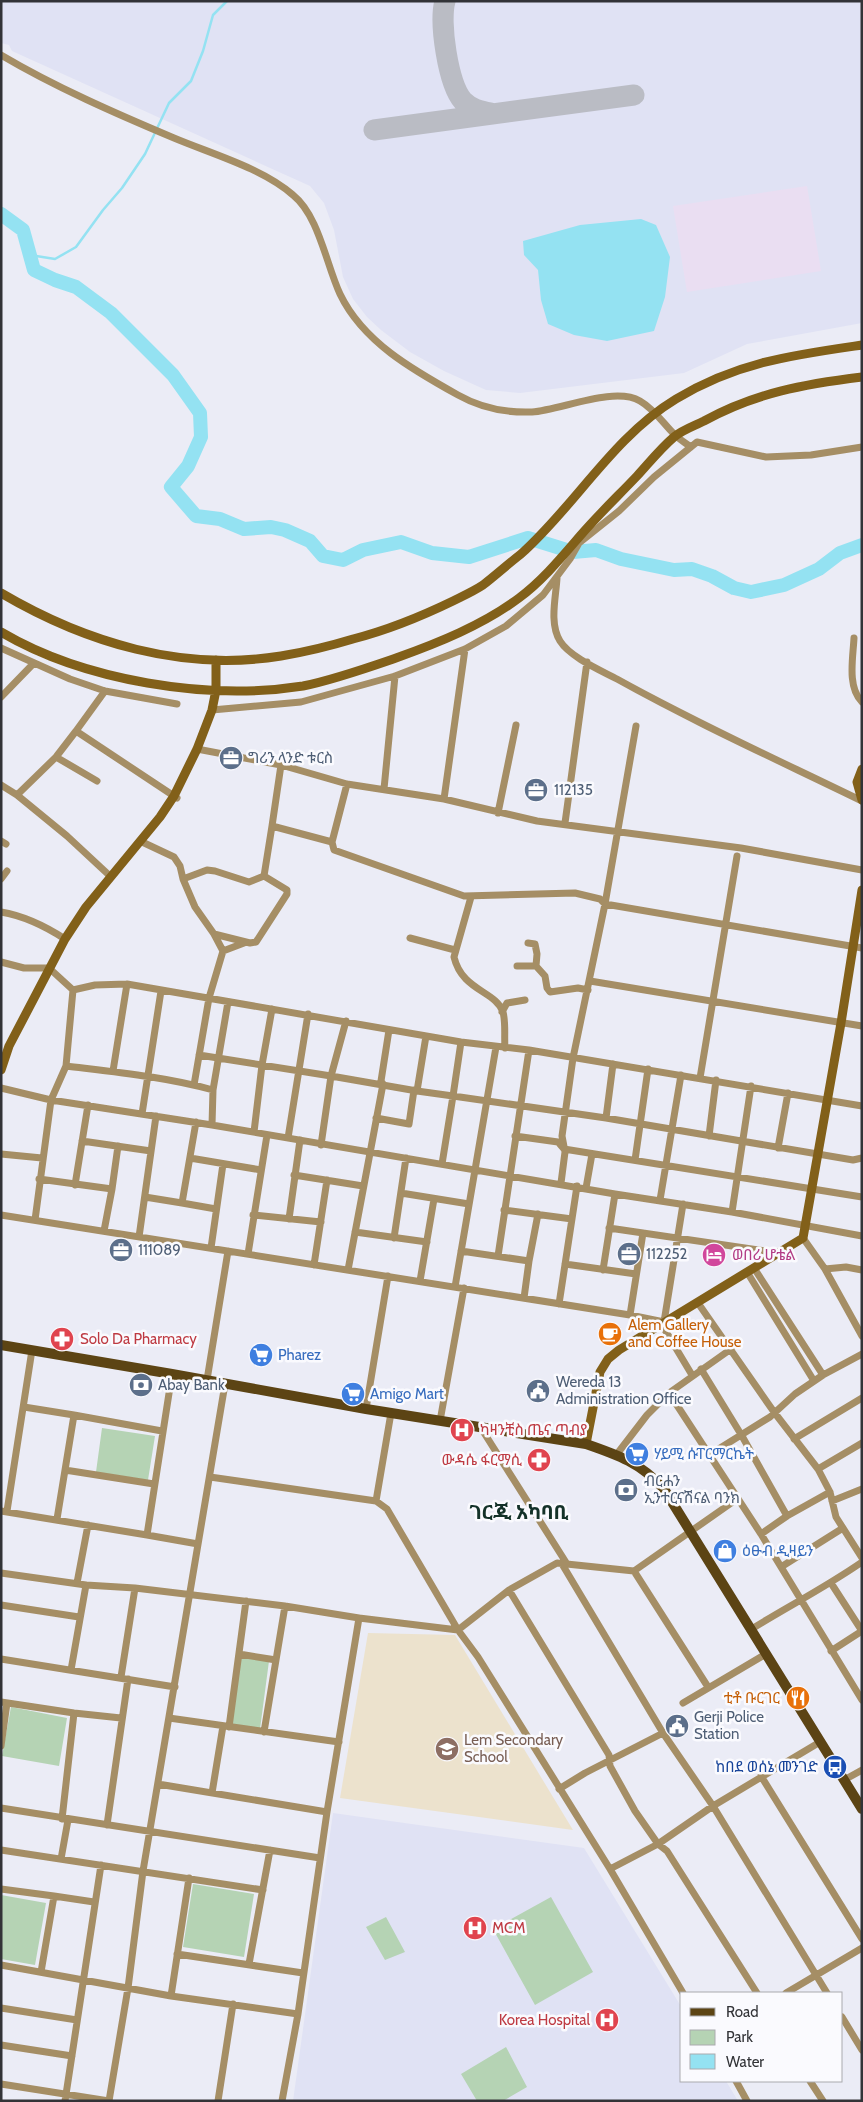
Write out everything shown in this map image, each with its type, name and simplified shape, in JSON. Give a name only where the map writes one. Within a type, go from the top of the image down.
[{"type":"main road","points":[[1,593],[38,614],[100,640],[129,649],[168,656],[216,660],[281,656],[387,630],[424,615],[482,586],[545,531],[628,437],[655,413],[698,386],[758,362],[796,354],[862,345]]},
{"type":"main road","points":[[1,632],[54,657],[110,675],[160,686],[216,690],[304,686],[428,647],[488,618],[519,598],[552,568],[675,436],[730,407],[769,393],[816,383],[862,377]]},
{"type":"main road","points":[[1,1070],[9,1046],[65,939],[110,876],[175,797],[212,710],[216,690],[216,660]]},
{"type":"main road","points":[[862,769],[857,782],[862,801]]},
{"type":"main road","points":[[586,1444],[594,1395],[603,1366],[619,1350],[803,1238],[841,1023],[857,947],[862,890]]},
{"type":"main road","points":[[1,1345],[208,1380],[366,1410],[586,1444],[617,1454],[646,1471],[664,1489],[689,1533],[862,1809]]},
{"type":"street","points":[[1,55],[41,78],[160,132],[257,173],[292,193],[309,214],[339,293],[350,313],[364,331],[392,355],[459,396],[487,408],[532,412],[611,397],[622,397],[640,401],[655,413],[675,436],[691,447]]},
{"type":"street","points":[[212,710],[301,702],[395,676],[465,649],[506,626],[543,595],[570,559],[578,543],[619,512],[654,477],[697,442],[766,457],[795,457],[862,447]]},
{"type":"street","points":[[557,577],[554,615],[559,639],[565,647],[587,662],[640,692],[862,801]]},
{"type":"street","points":[[854,638],[853,683],[856,697],[862,702]]},
{"type":"street","points":[[1,648],[34,663],[105,690],[177,704]]},
{"type":"street","points":[[444,799],[465,649]]},
{"type":"street","points":[[564,823],[587,662]]},
{"type":"street","points":[[1,697],[34,663]]},
{"type":"street","points":[[384,789],[395,676]]},
{"type":"street","points":[[16,795],[56,757],[105,690]]},
{"type":"street","points":[[498,813],[516,724]]},
{"type":"street","points":[[561,1184],[564,1149],[562,1136],[573,1058],[605,904],[626,774],[636,726]]},
{"type":"street","points":[[76,731],[175,797]]},
{"type":"street","points":[[197,749],[281,765],[347,784],[444,799],[537,821],[564,823],[741,848],[862,870]]},
{"type":"street","points":[[56,757],[97,781]]},
{"type":"street","points":[[264,876],[281,765]]},
{"type":"street","points":[[347,784],[332,842],[334,850],[471,897],[576,893],[600,899],[605,904],[857,947]]},
{"type":"street","points":[[1,785],[67,836],[110,876]]},
{"type":"street","points":[[272,826],[332,842]]},
{"type":"street","points":[[140,841],[174,857],[180,866],[183,879],[195,907],[214,934],[223,951],[210,998],[194,1085]]},
{"type":"street","points":[[700,1078],[737,856]]},
{"type":"street","points":[[183,879],[208,870],[215,870],[249,882],[264,876]]},
{"type":"street","points":[[1,879],[8,871]]},
{"type":"street","points":[[223,951],[244,943],[256,942],[287,894],[287,890],[284,887],[264,876]]},
{"type":"street","points":[[471,897],[454,958],[462,977],[499,1005],[502,1012],[504,1048]]},
{"type":"street","points":[[1,912],[43,925],[65,939]]},
{"type":"street","points":[[214,934],[244,943]]},
{"type":"street","points":[[410,938],[456,950]]},
{"type":"street","points":[[528,943],[535,944],[537,954],[536,966],[545,976],[547,988],[550,992],[578,988],[588,990]]},
{"type":"street","points":[[1,962],[24,968],[49,968],[74,990]]},
{"type":"street","points":[[517,966],[536,966]]},
{"type":"street","points":[[590,981],[862,1026]]},
{"type":"street","points":[[74,990],[95,984],[127,984],[308,1014],[460,1042],[529,1050],[862,1106]]},
{"type":"street","points":[[113,1071],[127,984]]},
{"type":"street","points":[[34,1220],[51,1100],[66,1066],[74,990]]},
{"type":"street","points":[[142,1114],[161,991]]},
{"type":"street","points":[[502,1012],[507,1003],[525,1000]]},
{"type":"street","points":[[212,1125],[213,1090],[228,1002]]},
{"type":"street","points":[[254,1132],[262,1065],[272,1009]]},
{"type":"street","points":[[288,1138],[308,1014]]},
{"type":"street","points":[[321,1144],[331,1076],[346,1021]]},
{"type":"street","points":[[348,1270],[383,1084],[381,1081],[389,1030]]},
{"type":"street","points":[[376,1118],[409,1124],[426,1036]]},
{"type":"street","points":[[442,1164],[460,1042]]},
{"type":"street","points":[[455,1287],[496,1047]]},
{"type":"street","points":[[498,1256],[529,1050]]},
{"type":"street","points":[[199,1055],[453,1096],[606,1118],[744,1143],[853,1160],[862,1158]]},
{"type":"street","points":[[606,1118],[614,1064]]},
{"type":"street","points":[[66,1066],[113,1071],[213,1090]]},
{"type":"street","points":[[635,1160],[648,1069]]},
{"type":"street","points":[[660,1200],[681,1075]]},
{"type":"street","points":[[709,1136],[716,1080]]},
{"type":"street","points":[[732,1212],[744,1143],[751,1086]]},
{"type":"street","points":[[1,1088],[51,1100],[196,1122],[615,1194],[732,1212],[862,1236]]},
{"type":"street","points":[[778,1148],[788,1093]]},
{"type":"street","points":[[75,1185],[88,1105]]},
{"type":"street","points":[[139,1237],[156,1116]]},
{"type":"street","points":[[182,1203],[196,1122]]},
{"type":"street","points":[[248,1254],[267,1135]]},
{"type":"street","points":[[515,1136],[558,1142],[564,1149],[592,1154],[862,1197]]},
{"type":"street","points":[[289,1219],[300,1140]]},
{"type":"street","points":[[82,1141],[151,1151]]},
{"type":"street","points":[[104,1231],[118,1146]]},
{"type":"street","points":[[1,1154],[42,1158]]},
{"type":"street","points":[[586,1188],[592,1154]]},
{"type":"street","points":[[190,1158],[261,1170]]},
{"type":"street","points":[[394,1238],[406,1158]]},
{"type":"street","points":[[211,1248],[223,1164]]},
{"type":"street","points":[[294,1175],[363,1186]]},
{"type":"street","points":[[39,1179],[112,1189]]},
{"type":"street","points":[[314,1265],[327,1180]]},
{"type":"street","points":[[559,1304],[577,1186]]},
{"type":"street","points":[[400,1193],[469,1204]]},
{"type":"street","points":[[603,1270],[615,1194]]},
{"type":"street","points":[[144,1197],[216,1209]]},
{"type":"street","points":[[420,1281],[434,1198]]},
{"type":"street","points":[[683,1204],[663,1324],[692,1375]]},
{"type":"street","points":[[504,1210],[572,1219]]},
{"type":"street","points":[[254,1214],[321,1222]]},
{"type":"street","points":[[524,1298],[538,1214]]},
{"type":"street","points":[[1,1215],[630,1315],[663,1324]]},
{"type":"street","points":[[609,1228],[779,1253]]},
{"type":"street","points":[[355,1232],[427,1242]]},
{"type":"street","points":[[630,1315],[643,1233]]},
{"type":"street","points":[[803,1238],[825,1269],[862,1336]]},
{"type":"street","points":[[208,1380],[228,1251]]},
{"type":"street","points":[[461,1251],[529,1260]]},
{"type":"street","points":[[565,1264],[636,1274]]},
{"type":"street","points":[[825,1269],[846,1267],[862,1270]]},
{"type":"street","points":[[750,1270],[823,1375]]},
{"type":"street","points":[[750,1270],[814,1381]]},
{"type":"street","points":[[366,1410],[388,1276]]},
{"type":"street","points":[[440,1421],[464,1288]]},
{"type":"street","points":[[698,1303],[794,1440],[818,1468],[830,1492],[836,1517],[862,1560],[831,1583],[800,1599],[750,1630]]},
{"type":"street","points":[[617,1454],[647,1415],[669,1393],[731,1349]]},
{"type":"street","points":[[32,1350],[24,1407],[4,1511],[198,1544]]},
{"type":"street","points":[[709,1455],[770,1417],[823,1375],[862,1354]]},
{"type":"street","points":[[701,1369],[742,1436],[787,1516]]},
{"type":"street","points":[[148,1535],[154,1484],[172,1374]]},
{"type":"street","points":[[1,2084],[65,2097],[109,2101],[128,1988],[143,1871],[225,1384]]},
{"type":"street","points":[[669,1393],[761,1534],[862,1700]]},
{"type":"street","points":[[794,1440],[862,1398]]},
{"type":"street","points":[[24,1407],[162,1431]]},
{"type":"street","points":[[376,1501],[391,1413]]},
{"type":"street","points":[[57,1519],[74,1415]]},
{"type":"street","points":[[481,1428],[565,1564],[663,1733],[713,1806],[826,1992]]},
{"type":"street","points":[[818,1468],[862,1443]]},
{"type":"street","points":[[65,1470],[154,1484]]},
{"type":"street","points":[[210,1477],[376,1501],[387,1509],[458,1630],[478,1657],[610,1869],[682,1992]]},
{"type":"street","points":[[832,1501],[862,1489]]},
{"type":"street","points":[[761,1534],[787,1516],[830,1492]]},
{"type":"street","points":[[1,1573],[86,1584],[191,1594],[458,1630],[509,1590],[557,1563],[600,1569],[634,1571],[737,1499]]},
{"type":"street","points":[[77,1583],[88,1525]]},
{"type":"street","points":[[781,1567],[843,1528]]},
{"type":"street","points":[[634,1571],[708,1687]]},
{"type":"street","points":[[831,1583],[862,1631],[831,1651]]},
{"type":"street","points":[[71,1670],[86,1584]]},
{"type":"street","points":[[107,1825],[135,1588]]},
{"type":"street","points":[[509,1590],[609,1756],[610,1766],[620,1785],[658,1844],[667,1851],[756,1992]]},
{"type":"street","points":[[212,1793],[239,1654],[246,1601]]},
{"type":"street","points":[[1,1605],[79,1617]]},
{"type":"street","points":[[264,1732],[285,1606]]},
{"type":"street","points":[[282,2101],[298,2014],[327,1812],[359,1618]]},
{"type":"street","points":[[239,1654],[276,1660]]},
{"type":"street","points":[[683,1703],[766,1654]]},
{"type":"street","points":[[1,1659],[175,1687]]},
{"type":"street","points":[[1,1746],[4,1703],[121,1718]]},
{"type":"street","points":[[61,1859],[74,1713]]},
{"type":"street","points":[[170,1718],[338,1742]]},
{"type":"street","points":[[560,1789],[585,1773],[663,1733]]},
{"type":"street","points":[[610,1869],[658,1844],[713,1806],[820,1742]]},
{"type":"street","points":[[844,1780],[862,1770]]},
{"type":"street","points":[[761,1776],[862,1939]]},
{"type":"street","points":[[158,1784],[327,1812]]},
{"type":"street","points":[[1,1808],[320,1858]]},
{"type":"street","points":[[1,1850],[263,1890]]},
{"type":"street","points":[[249,1964],[270,1850]]},
{"type":"street","points":[[65,2097],[101,1865]]},
{"type":"street","points":[[171,1996],[189,1878]]},
{"type":"street","points":[[1,1889],[94,1902]]},
{"type":"street","points":[[41,1972],[54,1896]]},
{"type":"street","points":[[788,1992],[815,1974],[862,1948]]},
{"type":"street","points":[[177,1954],[303,1974]]},
{"type":"street","points":[[1,1965],[171,1996],[298,2014]]},
{"type":"street","points":[[218,2101],[233,2004]]},
{"type":"street","points":[[1,2008],[77,2020]]},
{"type":"street","points":[[843,2019],[862,2050]]},
{"type":"street","points":[[1,2045],[72,2056]]},
{"type":"street","points":[[737,2082],[747,2101]]},
{"type":"street","points":[[811,2082],[823,2101]]},
{"type":"shaded area","points":[[1,1],[862,1],[862,323],[747,344],[684,373],[520,393],[486,390],[444,371],[410,352],[367,317],[353,299],[343,277],[334,230],[324,203],[310,186],[12,51],[9,45],[1,43]]},
{"type":"shaded area","points":[[807,186],[821,271],[687,292],[673,206]]},
{"type":"shaded area","points":[[368,1633],[455,1635],[573,1830],[340,1798]]},
{"type":"shaded area","name":"MCM","points":[[333,1813],[584,1848],[680,2005],[680,2082],[727,2082],[738,2101],[293,2101]]},
{"type":"green space","points":[[102,1428],[155,1436],[148,1480],[96,1472]]},
{"type":"green space","points":[[239,1657],[269,1661],[260,1729],[229,1724]]},
{"type":"green space","points":[[11,1707],[67,1718],[59,1766],[2,1756]]},
{"type":"green space","points":[[193,1884],[254,1894],[244,1957],[183,1947]]},
{"type":"green space","points":[[1,1895],[46,1903],[35,1965],[1,1959]]},
{"type":"green space","points":[[551,1897],[593,1972],[535,2005],[493,1929]]},
{"type":"green space","points":[[386,1917],[405,1952],[385,1960],[366,1927]]},
{"type":"green space","points":[[506,2047],[527,2087],[503,2101],[477,2101],[461,2074]]},
{"type":"water","points":[[641,219],[656,225],[670,257],[665,297],[654,331],[607,341],[574,335],[548,324],[541,300],[538,270],[524,255],[523,241],[580,225]]},
{"type":"waterway","points":[[30,255],[55,259],[76,247],[122,188],[145,154],[169,103],[191,81],[203,51],[213,15],[227,1]]},
{"type":"waterway","points":[[1,214],[23,230],[34,270],[76,287],[111,313],[173,375],[200,413],[201,437],[188,466],[171,487],[196,516],[220,519],[244,529],[271,527],[285,530],[310,541],[323,556],[343,560],[363,550],[401,542],[432,553],[469,557],[528,538],[573,552],[596,550],[621,559],[674,570],[692,569],[712,576],[734,588],[751,592],[784,585],[819,569],[840,553],[862,545]]},
{"type":"taxiway","points":[[445,1],[443,11],[444,37],[453,81],[463,101],[469,106],[491,113]]},
{"type":"taxiway","points":[[374,130],[634,95]]},
{"type":"place","name":"ግሪን ላንድ ቱርስ","points":[[231,758]]},
{"type":"place","name":"112135","points":[[536,790]]},
{"type":"place","name":"111089","points":[[121,1250]]},
{"type":"place","name":"112252","points":[[629,1254]]},
{"type":"place","name":"ወበሪ ሆቴል","points":[[714,1255]]},
{"type":"place","name":"Alem Gallery and Coffee House","points":[[610,1334]]},
{"type":"place","name":"Solo Da Pharmacy","points":[[62,1339]]},
{"type":"place","name":"Pharez","points":[[261,1355]]},
{"type":"place","name":"Abay Bank","points":[[141,1385]]},
{"type":"place","name":"Wereda 13 Administration Office","points":[[538,1391]]},
{"type":"place","name":"Amigo Mart","points":[[353,1394]]},
{"type":"place","name":"ካዛንቺስ ጤና ጣብያ","points":[[462,1430]]},
{"type":"place","name":"ሃይሚ ሱፐርማርኬት","points":[[637,1454]]},
{"type":"place","name":"ውዳሴ ፋርማሲ","points":[[539,1460]]},
{"type":"place","name":"ብርሐን ኢንተርናሽናል ባንክ","points":[[626,1490]]},
{"type":"place","name":"ዕፁብ ዲዛይን","points":[[725,1551]]},
{"type":"place","name":"ቲቶ ቡርገር","points":[[798,1698]]},
{"type":"place","name":"Gerji Police Station","points":[[677,1726]]},
{"type":"place","name":"Lem Secondary School","points":[[447,1749]]},
{"type":"place","name":"ከበደ ወሰኔ መንገድ","points":[[835,1767]]},
{"type":"place","name":"MCM","points":[[475,1928]]},
{"type":"place","name":"Korea Hospital","points":[[607,2020]]},
{"type":"district","name":"ገርጂ አካባቢ","points":[[519,1512]]}]
